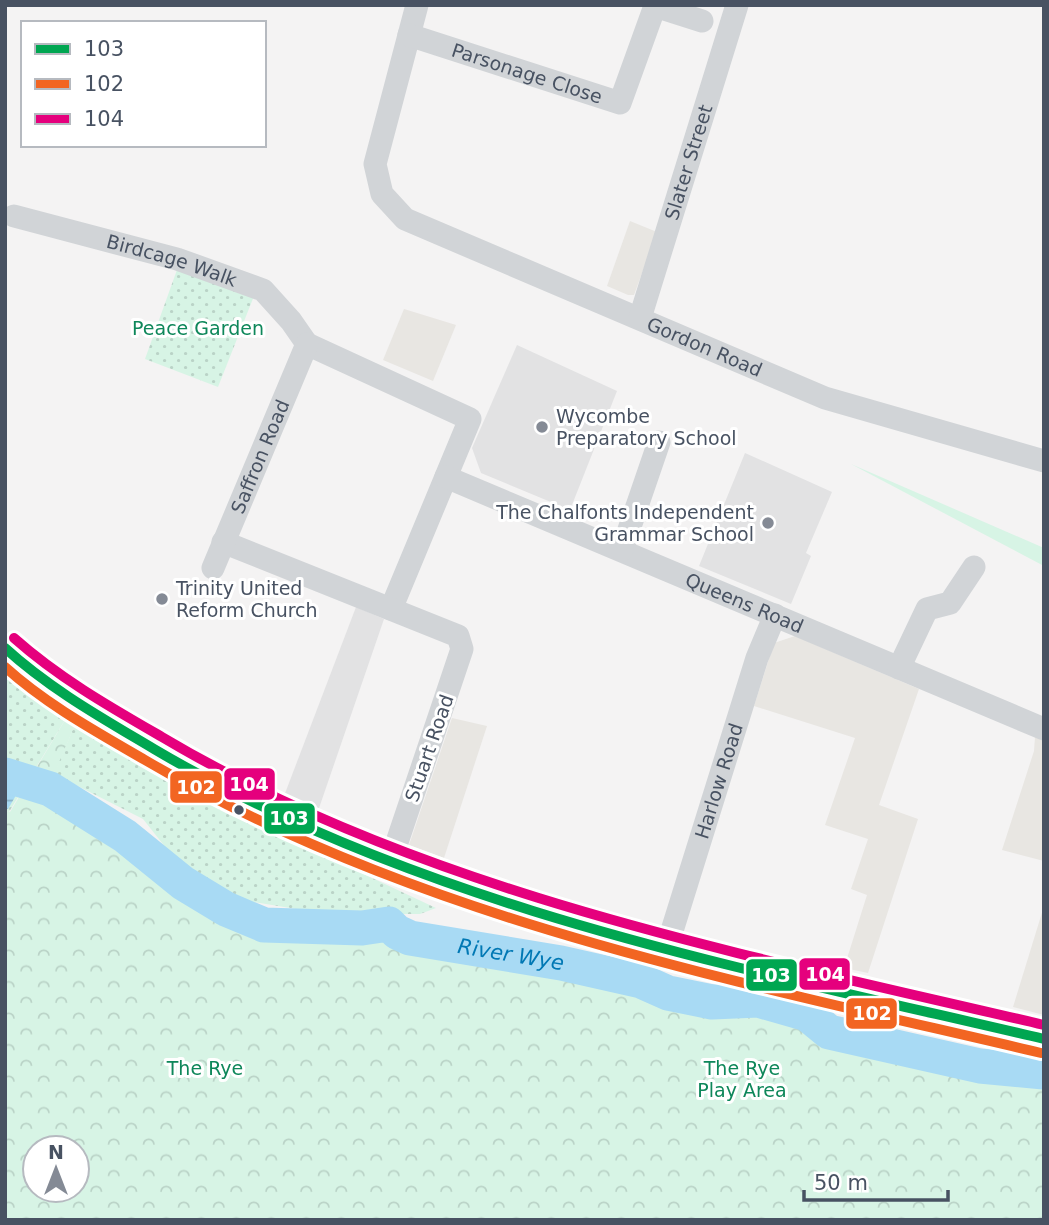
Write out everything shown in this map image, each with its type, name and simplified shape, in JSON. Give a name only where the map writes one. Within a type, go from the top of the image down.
[{"type":"main road","points":[[10,655],[112,725],[230,793],[391,860],[525,908],[666,950],[1044,1040]]},
{"type":"street","points":[[409,35],[417,5]]},
{"type":"street","name":"Slater Street","points":[[640,318],[737,5]]},
{"type":"street","name":"Parsonage Close","points":[[409,35],[620,103],[655,6],[702,21]]},
{"type":"street","name":"Gordon Road","points":[[409,35],[375,164],[382,194],[405,219],[825,398],[1044,461]]},
{"type":"street","name":"Birdcage Walk","points":[[14,216],[177,259],[263,290],[292,321],[307,344]]},
{"type":"street","points":[[223,542],[391,609],[470,419],[307,344]]},
{"type":"street","name":"Saffron Road","points":[[213,568],[307,344]]},
{"type":"street","points":[[622,550],[659,442]]},
{"type":"street","name":"Queens Road","points":[[446,477],[1044,729]]},
{"type":"street","points":[[898,668],[927,610],[950,603],[974,567]]},
{"type":"street","name":"Stuart Road","points":[[391,609],[458,636],[462,649],[391,860]]},
{"type":"street","name":"Harlow Road","points":[[666,950],[756,663],[775,615]]},
{"type":"shaded area","points":[[630,221],[657,232],[634,295],[607,286]]},
{"type":"shaded area","points":[[404,309],[456,325],[433,381],[383,360]]},
{"type":"shaded area","name":"Wycombe Preparatory School","points":[[517,345],[617,391],[570,510],[481,473],[472,448]]},
{"type":"shaded area","name":"The Chalfonts Independent Grammar School","points":[[745,453],[832,492],[806,553],[811,556],[791,604],[699,566]]},
{"type":"shaded area","points":[[356,607],[384,619],[318,811],[284,796]]},
{"type":"shaded area","points":[[795,636],[919,689],[879,805],[918,819],[868,973],[844,968],[867,895],[851,889],[868,839],[825,825],[855,738],[754,706],[774,643]]},
{"type":"shaded area","points":[[452,718],[487,726],[444,858],[409,845]]},
{"type":"shaded area","points":[[1035,737],[1044,741],[1044,861],[1002,850],[1034,751]]},
{"type":"shaded area","points":[[1044,906],[1044,1015],[1013,1007]]},
{"type":"green space","name":"Peace Garden","points":[[178,267],[254,296],[218,387],[145,359]]},
{"type":"green space","points":[[851,464],[1044,548],[1044,566]]},
{"type":"green space","points":[[5,677],[68,715],[9,812],[5,811]]},
{"type":"green space","name":"The Rye","points":[[68,715],[76,722],[45,798],[47,803],[186,899],[220,916],[254,925],[308,931],[348,929],[542,963],[743,1005],[907,1055],[996,1071],[1044,1074],[1044,1220],[5,1220],[5,811],[10,812]]},
{"type":"green space","points":[[76,722],[86,731],[223,808],[436,908],[420,914],[387,914],[296,909],[235,899],[201,880],[166,848],[143,819],[54,774]]},
{"type":"water","points":[[5,764],[25,780],[8,809],[5,809]]},
{"type":"waterway","name":"River Wye","points":[[5,775],[50,789],[125,836],[183,883],[226,909],[264,925],[362,928],[389,924],[397,932],[410,938],[561,963],[641,981],[668,993],[712,1002],[758,1000],[807,1014],[829,1032],[980,1066],[1044,1072]]},
{"type":"transit line","name":"104","points":[[14,638],[67,679],[162,737],[264,792],[369,838],[479,879],[591,914],[818,973],[1044,1025]]},
{"type":"transit line","name":"103","points":[[5,648],[58,690],[154,749],[257,804],[364,851],[474,892],[587,927],[815,986],[1044,1039]]},
{"type":"transit line","name":"102","points":[[5,667],[55,706],[145,760],[249,816],[357,863],[468,904],[695,971],[1041,1053]]},
{"type":"place","name":"Wycombe Preparatory School","points":[[542,427]]},
{"type":"place","name":"The Chalfonts Independent Grammar School","points":[[768,523]]},
{"type":"place","name":"Trinity United Reform Church","points":[[162,599]]},
{"type":"park label","name":"The Rye Play Area","points":[[742,1079]]}]
